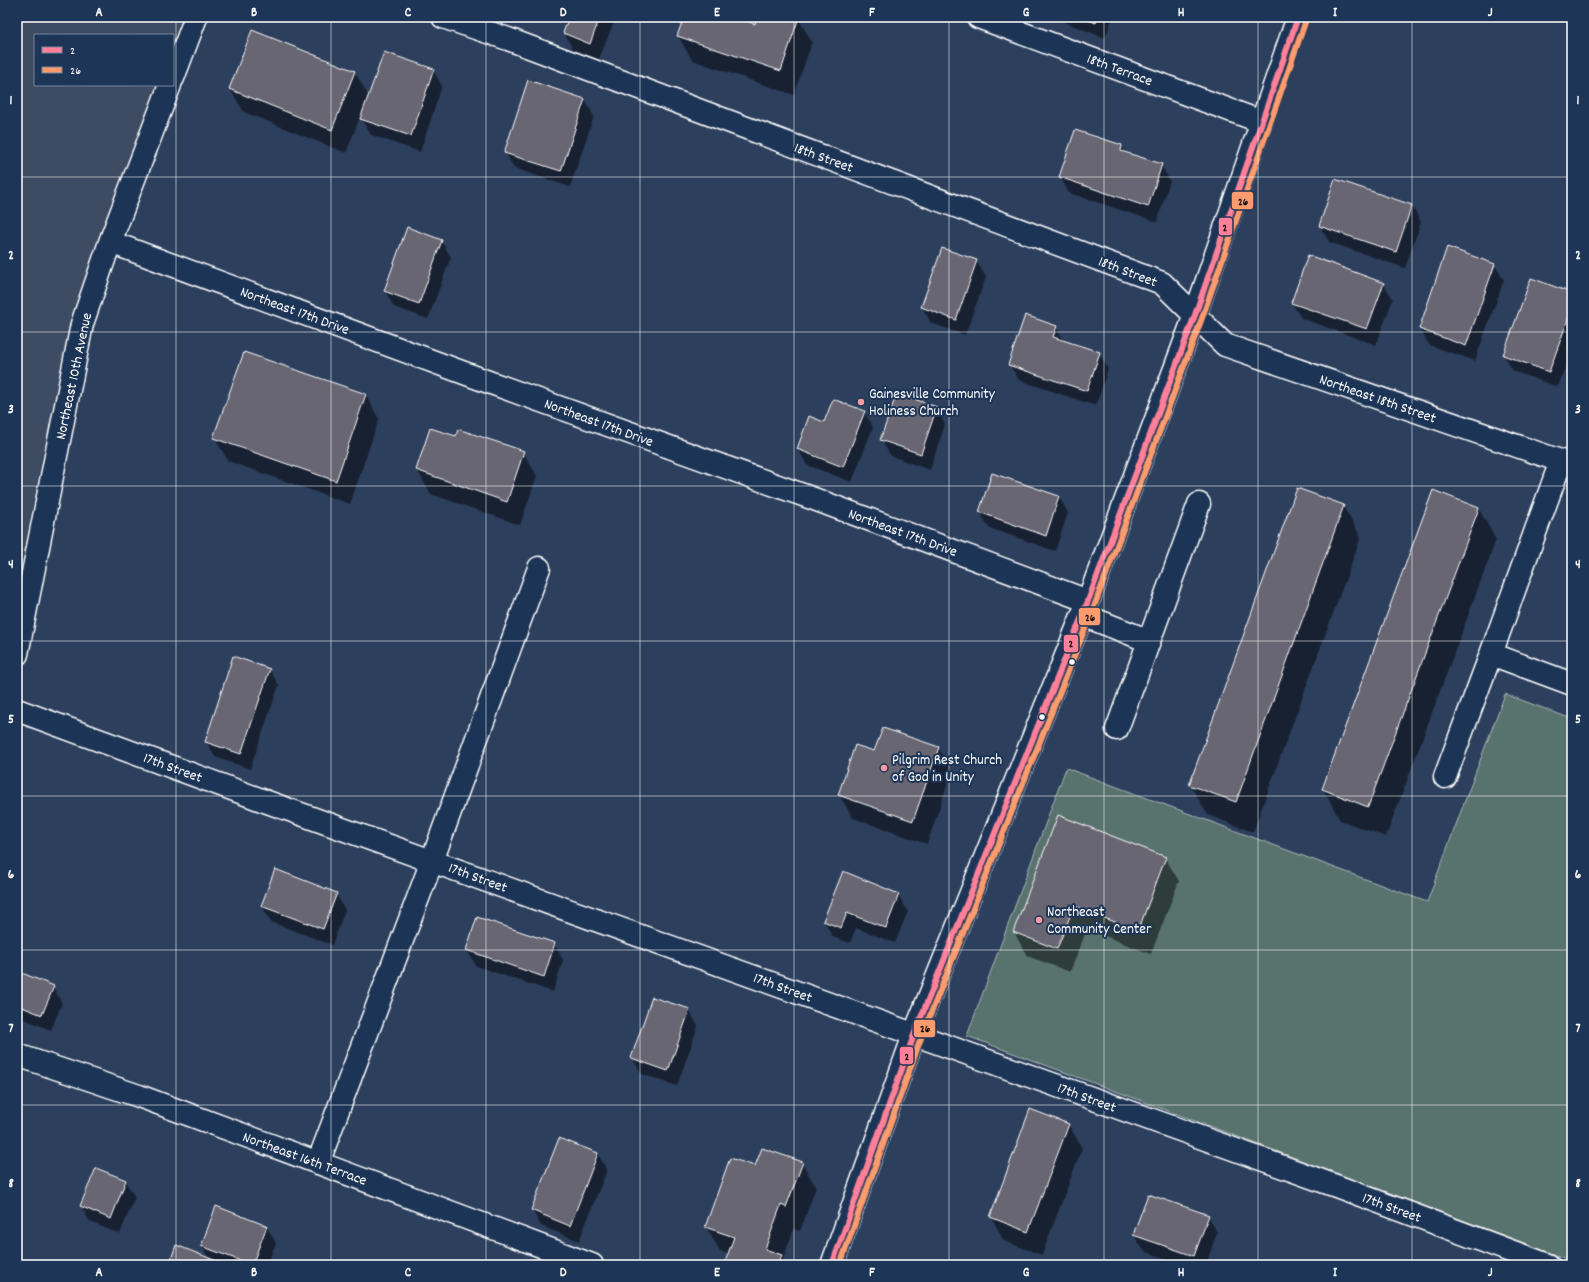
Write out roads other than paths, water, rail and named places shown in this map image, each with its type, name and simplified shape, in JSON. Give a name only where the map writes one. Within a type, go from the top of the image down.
[{"type":"street","points":[[174,75],[196,17]]},
{"type":"street","name":"18th Street","points":[[443,17],[508,39],[1162,283],[1194,315]]},
{"type":"street","name":"18th Terrace","points":[[978,17],[1262,122]]},
{"type":"street","points":[[832,1265],[914,1035],[1085,608],[1194,315],[1298,17]]},
{"type":"street","name":"Northeast 10th Avenue","points":[[17,654],[82,324],[110,242],[170,86]]},
{"type":"street","name":"Northeast 17th Drive","points":[[110,242],[486,381],[806,496],[1085,608],[1149,641]]},
{"type":"street","name":"Northeast 18th Street","points":[[1194,315],[1225,345],[1567,463]]},
{"type":"street","points":[[1445,778],[1491,654],[1567,463]]},
{"type":"street","points":[[1117,729],[1199,504]]},
{"type":"street","points":[[318,1163],[432,861],[539,568]]},
{"type":"street","points":[[1491,654],[1572,684]]},
{"type":"street","name":"17th Street","points":[[17,710],[914,1035],[1336,1186],[1548,1265]]},
{"type":"street","name":"Northeast 16th Terrace","points":[[17,1055],[140,1096],[592,1265]]},
{"type":"place","name":"Gainesville Community Holiness Church","points":[[861,402]]},
{"type":"place","name":"Pilgrim Rest Church of God in Unity","points":[[884,768]]},
{"type":"place","name":"Northeast Community Center","points":[[1039,920]]}]
